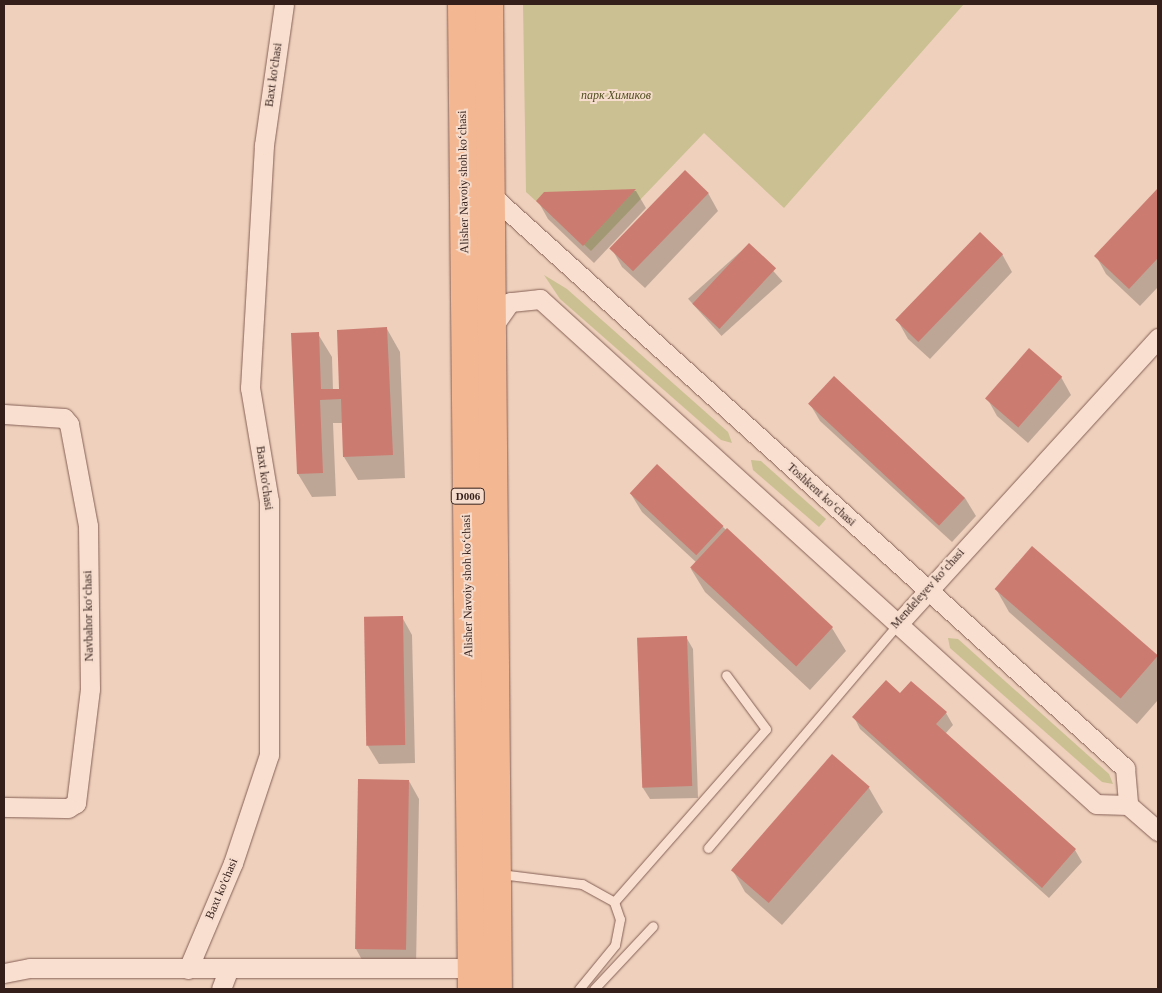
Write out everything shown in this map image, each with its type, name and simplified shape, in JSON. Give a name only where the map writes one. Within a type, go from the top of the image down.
[{"type":"main road","name":"Alisher Navoiy shoh koʻchasi","points":[[462,4],[473,978]]},
{"type":"main road","name":"D006","points":[[488,4],[492,195],[498,989]]},
{"type":"street","name":"Baxt ko'chasi","points":[[188,969],[233,863],[269,755],[269,501],[250,388],[264,145],[284,4]]},
{"type":"street","name":"Toshkent ko‘chasi","points":[[492,195],[926,591],[1125,768],[1128,805]]},
{"type":"street","points":[[493,326],[510,302],[540,299],[1096,804],[1128,805],[1158,831]]},
{"type":"street","name":"Mendeleyev ko‘chasi","points":[[898,624],[1158,338]]},
{"type":"street","name":"Navbahor ko‘chasi","points":[[4,414],[64,418],[69,424],[88,526],[90,689],[76,803],[68,808],[4,807]]},
{"type":"street","points":[[4,973],[30,968],[229,968],[473,978]]},
{"type":"street","points":[[221,989],[229,968]]},
{"type":"lane","name":"Mendeleyev ko‘chasi","points":[[708,848],[898,624]]},
{"type":"lane","points":[[614,902],[766,729],[726,674]]},
{"type":"lane","points":[[497,873],[582,884],[614,902],[620,919],[615,945],[579,989]]},
{"type":"lane","points":[[594,989],[653,926]]},
{"type":"green space","name":"парк Химиков","points":[[523,4],[964,4],[784,208],[704,133],[591,251],[526,192]]},
{"type":"green space","points":[[544,275],[567,289],[728,432],[732,443],[721,440],[560,299]]},
{"type":"green space","points":[[751,460],[761,461],[826,519],[819,527],[753,470]]},
{"type":"green space","points":[[948,638],[958,639],[1109,774],[1113,784],[1102,782],[950,648]]},
{"type":"building","points":[[685,170],[709,193],[633,271],[609,248]]},
{"type":"building","points":[[1158,188],[1158,258],[1129,289],[1094,256]]},
{"type":"building","points":[[636,189],[583,246],[536,201],[544,192]]},
{"type":"building","points":[[980,232],[1003,254],[918,342],[895,320]]},
{"type":"building","points":[[749,243],[776,268],[719,329],[692,304]]},
{"type":"building","points":[[387,327],[393,455],[343,457],[341,399],[320,400],[323,473],[297,474],[291,333],[319,332],[321,389],[339,389],[337,330]]},
{"type":"building","points":[[1029,348],[1062,377],[1018,427],[985,399]]},
{"type":"building","points":[[834,376],[965,498],[939,526],[808,404]]},
{"type":"building","points":[[657,464],[724,526],[696,555],[630,493]]},
{"type":"building","points":[[727,528],[833,627],[796,666],[690,567]]},
{"type":"building","points":[[1032,546],[1158,656],[1121,699],[995,589]]},
{"type":"building","points":[[403,616],[405,745],[366,746],[364,617]]},
{"type":"building","points":[[687,636],[692,786],[642,788],[637,638]]},
{"type":"building","points":[[886,680],[900,693],[911,681],[947,712],[936,724],[1076,849],[1042,888],[852,717]]},
{"type":"building","points":[[832,754],[870,787],[769,903],[731,870]]},
{"type":"building","points":[[358,779],[409,780],[406,950],[355,949]]}]
